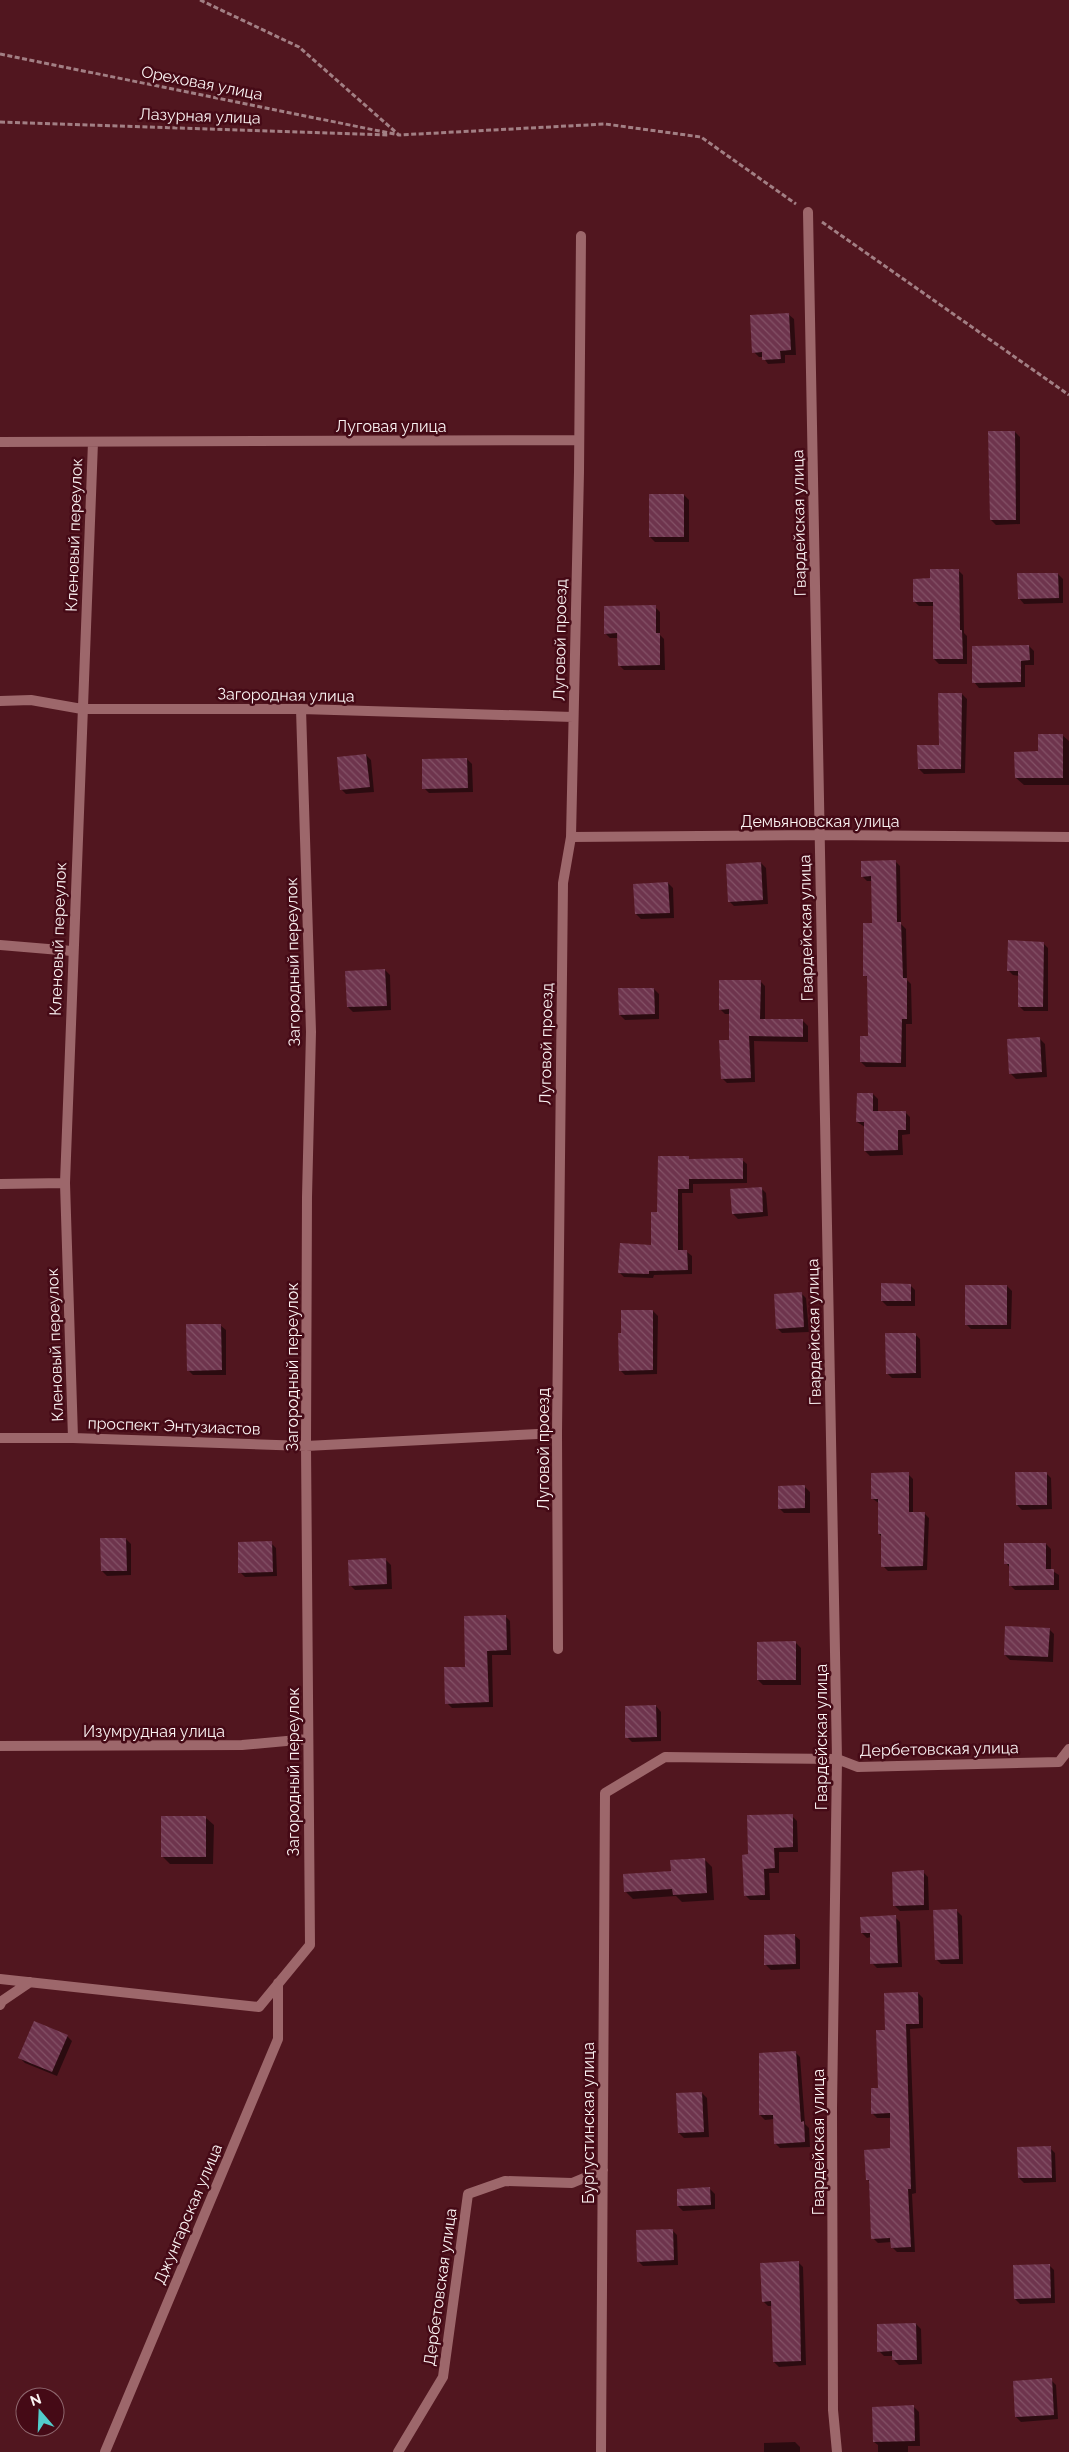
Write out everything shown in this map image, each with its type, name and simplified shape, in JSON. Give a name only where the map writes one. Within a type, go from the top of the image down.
[{"type":"street","name":"Гвардейская улица","points":[[808,212],[837,1759],[832,2110],[833,2410],[837,2452]]},
{"type":"street","points":[[578,440],[581,236]]},
{"type":"street","name":"Луговая улица","points":[[0,442],[578,440]]},
{"type":"street","name":"Луговой проезд","points":[[558,1649],[557,1433],[563,883],[570,837],[578,440]]},
{"type":"street","name":"Кленовый переулок","points":[[73,1438],[65,1183],[72,951],[93,442]]},
{"type":"street","name":"Загородная улица","points":[[0,701],[31,700],[82,709],[301,709],[573,717]]},
{"type":"street","name":"Загородный переулок","points":[[30,1982],[259,2007],[310,1946],[306,1446],[307,1197],[311,1032],[301,709]]},
{"type":"street","name":"Демьяновская улица","points":[[570,837],[819,835],[1069,837]]},
{"type":"street","points":[[0,945],[72,951]]},
{"type":"street","points":[[0,1184],[65,1183]]},
{"type":"street","name":"проспект Энтузиастов","points":[[0,1438],[73,1438],[306,1446],[557,1433]]},
{"type":"street","name":"Изумрудная улица","points":[[0,1746],[242,1745],[308,1739]]},
{"type":"street","name":"Дербетовская улица","points":[[605,1793],[665,1757],[837,1759],[858,1767],[1059,1762],[1069,1749]]},
{"type":"street","name":"Бургустинская улица","points":[[601,2452],[605,1793]]},
{"type":"street","points":[[0,1979],[30,1982]]},
{"type":"street","points":[[0,2005],[2,2001],[30,1982]]},
{"type":"street","name":"Джунгарская улица","points":[[105,2452],[278,2039],[278,1983]]},
{"type":"street","name":"Дербетовская улица","points":[[398,2452],[443,2377],[468,2194],[506,2181],[572,2183],[603,2170]]},
{"type":"path","points":[[200,0],[299,47],[399,135],[605,124],[701,137],[1069,395]]},
{"type":"path","name":"Ореховая улица","points":[[0,54],[399,135]]},
{"type":"path","name":"Лазурная улица","points":[[0,122],[399,135]]},
{"type":"building","points":[[789,313],[791,350],[780,351],[781,359],[762,360],[762,352],[752,353],[750,315]]},
{"type":"building","points":[[988,431],[1015,431],[1016,520],[990,520]]},
{"type":"building","points":[[649,494],[684,494],[684,537],[649,537]]},
{"type":"building","points":[[930,569],[959,569],[960,630],[962,630],[963,659],[933,659],[933,602],[913,602],[913,579],[930,578]]},
{"type":"building","points":[[1017,573],[1058,573],[1059,598],[1018,599]]},
{"type":"building","points":[[656,605],[656,633],[660,633],[660,665],[618,666],[617,633],[604,634],[604,606]]},
{"type":"building","points":[[1029,645],[1030,660],[1021,661],[1021,682],[972,683],[972,646]]},
{"type":"building","points":[[938,693],[962,693],[961,769],[918,769],[917,745],[939,745]]},
{"type":"building","points":[[1038,734],[1063,734],[1063,778],[1015,778],[1014,752],[1038,751]]},
{"type":"building","points":[[366,754],[370,787],[340,790],[337,757]]},
{"type":"building","points":[[467,758],[468,788],[422,789],[422,759]]},
{"type":"building","points":[[896,860],[897,922],[901,922],[903,978],[907,978],[907,1019],[902,1019],[901,1063],[860,1062],[860,1036],[868,1036],[867,976],[863,976],[863,923],[872,923],[871,876],[861,877],[861,861]]},
{"type":"building","points":[[761,862],[763,900],[728,902],[726,864]]},
{"type":"building","points":[[668,882],[670,913],[635,914],[633,884]]},
{"type":"building","points":[[1008,940],[1044,942],[1043,1007],[1018,1007],[1018,971],[1007,971]]},
{"type":"building","points":[[385,969],[387,1006],[347,1007],[345,971]]},
{"type":"building","points":[[719,980],[761,980],[760,1019],[803,1019],[803,1037],[749,1036],[751,1078],[721,1079],[719,1040],[729,1040],[729,1009],[719,1010]]},
{"type":"building","points":[[618,988],[654,988],[655,1014],[619,1015]]},
{"type":"building","points":[[1040,1037],[1042,1072],[1009,1074],[1007,1039]]},
{"type":"building","points":[[857,1093],[873,1093],[873,1111],[906,1111],[906,1130],[898,1130],[898,1150],[864,1151],[864,1122],[856,1122]]},
{"type":"building","points":[[658,1156],[689,1156],[689,1159],[743,1158],[743,1179],[689,1179],[689,1189],[678,1189],[678,1250],[687,1250],[688,1270],[649,1271],[649,1274],[618,1273],[620,1243],[651,1245],[651,1212],[657,1212]]},
{"type":"building","points":[[762,1187],[763,1212],[732,1214],[730,1189]]},
{"type":"building","points":[[881,1283],[911,1284],[911,1301],[881,1301]]},
{"type":"building","points":[[965,1285],[1007,1285],[1007,1325],[965,1325]]},
{"type":"building","points":[[802,1292],[804,1327],[776,1329],[774,1294]]},
{"type":"building","points":[[621,1310],[653,1310],[653,1370],[619,1371],[618,1333],[621,1333]]},
{"type":"building","points":[[186,1324],[221,1324],[222,1370],[187,1371]]},
{"type":"building","points":[[885,1333],[916,1333],[916,1373],[886,1374]]},
{"type":"building","points":[[909,1472],[909,1512],[925,1512],[923,1566],[881,1567],[881,1534],[878,1534],[878,1499],[871,1499],[871,1473]]},
{"type":"building","points":[[1015,1472],[1047,1472],[1047,1505],[1016,1505]]},
{"type":"building","points":[[805,1485],[805,1508],[778,1509],[778,1486]]},
{"type":"building","points":[[100,1538],[126,1538],[127,1571],[101,1571]]},
{"type":"building","points":[[272,1541],[273,1572],[238,1573],[238,1542]]},
{"type":"building","points":[[1004,1543],[1046,1543],[1046,1569],[1054,1569],[1054,1585],[1009,1586],[1009,1564],[1004,1564]]},
{"type":"building","points":[[386,1558],[387,1584],[349,1586],[348,1560]]},
{"type":"building","points":[[506,1615],[507,1650],[487,1651],[489,1702],[445,1704],[444,1667],[465,1667],[464,1616]]},
{"type":"building","points":[[1005,1626],[1050,1628],[1048,1657],[1004,1655]]},
{"type":"building","points":[[796,1641],[796,1680],[757,1680],[757,1642]]},
{"type":"building","points":[[656,1705],[657,1737],[625,1738],[625,1706]]},
{"type":"building","points":[[793,1814],[793,1847],[774,1848],[775,1868],[764,1869],[765,1895],[744,1896],[742,1855],[748,1854],[747,1815]]},
{"type":"building","points":[[161,1816],[206,1816],[206,1857],[161,1857]]},
{"type":"building","points":[[705,1858],[707,1893],[673,1895],[672,1889],[624,1892],[623,1874],[671,1871],[670,1860]]},
{"type":"building","points":[[924,1870],[924,1905],[893,1906],[892,1872]]},
{"type":"building","points":[[957,1909],[959,1959],[935,1960],[933,1910]]},
{"type":"building","points":[[896,1915],[898,1963],[870,1964],[870,1933],[861,1933],[860,1917]]},
{"type":"building","points":[[795,1934],[796,1964],[764,1965],[764,1935]]},
{"type":"building","points":[[918,1992],[919,2024],[906,2024],[911,2189],[908,2189],[911,2247],[891,2248],[890,2238],[871,2239],[869,2180],[866,2180],[864,2150],[890,2148],[890,2113],[871,2114],[871,2088],[878,2088],[876,2030],[885,2030],[884,1993]]},
{"type":"building","points":[[34,2021],[68,2035],[52,2072],[18,2058]]},
{"type":"building","points":[[796,2051],[801,2122],[804,2121],[805,2142],[774,2144],[773,2115],[759,2115],[759,2053]]},
{"type":"building","points":[[702,2092],[704,2132],[678,2133],[676,2093]]},
{"type":"building","points":[[1051,2146],[1052,2178],[1018,2178],[1017,2147]]},
{"type":"building","points":[[710,2187],[711,2205],[677,2206],[677,2189]]},
{"type":"building","points":[[673,2229],[674,2260],[637,2262],[636,2230]]},
{"type":"building","points":[[799,2261],[801,2361],[773,2362],[771,2301],[762,2302],[760,2263]]},
{"type":"building","points":[[1050,2264],[1051,2298],[1014,2299],[1013,2265]]},
{"type":"building","points":[[916,2323],[917,2360],[892,2360],[892,2351],[877,2352],[877,2324]]},
{"type":"building","points":[[1052,2378],[1054,2415],[1015,2417],[1013,2381]]},
{"type":"building","points":[[914,2405],[915,2441],[873,2442],[872,2407]]}]
